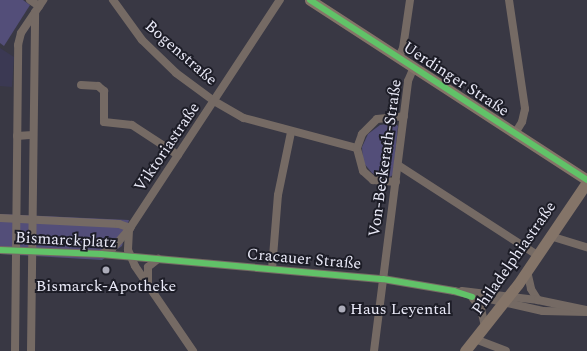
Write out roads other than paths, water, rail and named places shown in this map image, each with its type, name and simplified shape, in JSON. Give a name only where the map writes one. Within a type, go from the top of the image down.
[{"type":"main road","name":"Uerdinger Straße","points":[[310,0],[587,181]]},
{"type":"main road","name":"Philadelphiastraße","points":[[465,351],[506,300],[587,181]]},
{"type":"street","points":[[30,0],[39,6]]},
{"type":"street","name":"Bogenstraße","points":[[113,0],[142,40],[176,73],[214,101],[244,118],[291,132],[357,148]]},
{"type":"street","name":"Viktoriastraße","points":[[101,254],[112,248],[130,228],[280,0]]},
{"type":"street","points":[[399,57],[403,48],[410,0]]},
{"type":"street","points":[[509,0],[525,109],[522,122],[515,133]]},
{"type":"street","points":[[15,351],[18,57],[21,33],[39,6]]},
{"type":"street","points":[[31,351],[31,251],[39,6]]},
{"type":"street","name":"Von-Beckerath-Straße","points":[[374,351],[408,81],[414,67]]},
{"type":"street","points":[[81,85],[98,86],[104,91],[104,122],[132,125],[178,155]]},
{"type":"street","points":[[396,182],[373,180],[363,171],[357,148],[362,134],[377,119],[404,116]]},
{"type":"street","points":[[272,269],[278,195],[291,132]]},
{"type":"street","points":[[17,136],[34,136]]},
{"type":"street","points":[[398,165],[537,255]]},
{"type":"street","name":"Bismarckplatz","points":[[0,218],[119,224],[130,228]]},
{"type":"street","name":"Viktoriastraße","points":[[130,228],[127,241],[131,257]]},
{"type":"street","points":[[550,236],[587,247]]},
{"type":"street","name":"Bismarckplatz","points":[[0,250],[101,254],[131,257]]},
{"type":"street","points":[[131,257],[193,351]]},
{"type":"street","name":"Cracauer Straße","points":[[131,257],[382,279],[506,300]]},
{"type":"street","points":[[148,284],[148,267],[158,259]]},
{"type":"street","points":[[526,271],[531,289],[538,300]]},
{"type":"street","name":"Cracauer Straße","points":[[454,291],[472,297],[506,300]]},
{"type":"street","points":[[472,297],[481,308],[485,327]]},
{"type":"street","points":[[506,300],[538,300],[587,311]]},
{"type":"street","points":[[506,300],[543,311],[587,311]]},
{"type":"street","points":[[475,339],[506,351]]},
{"type":"tram line","points":[[307,0],[587,181]]},
{"type":"place","name":"Bismarck-Apotheke","points":[[106,270]]},
{"type":"place","name":"Haus Leyental","points":[[342,309]]}]
